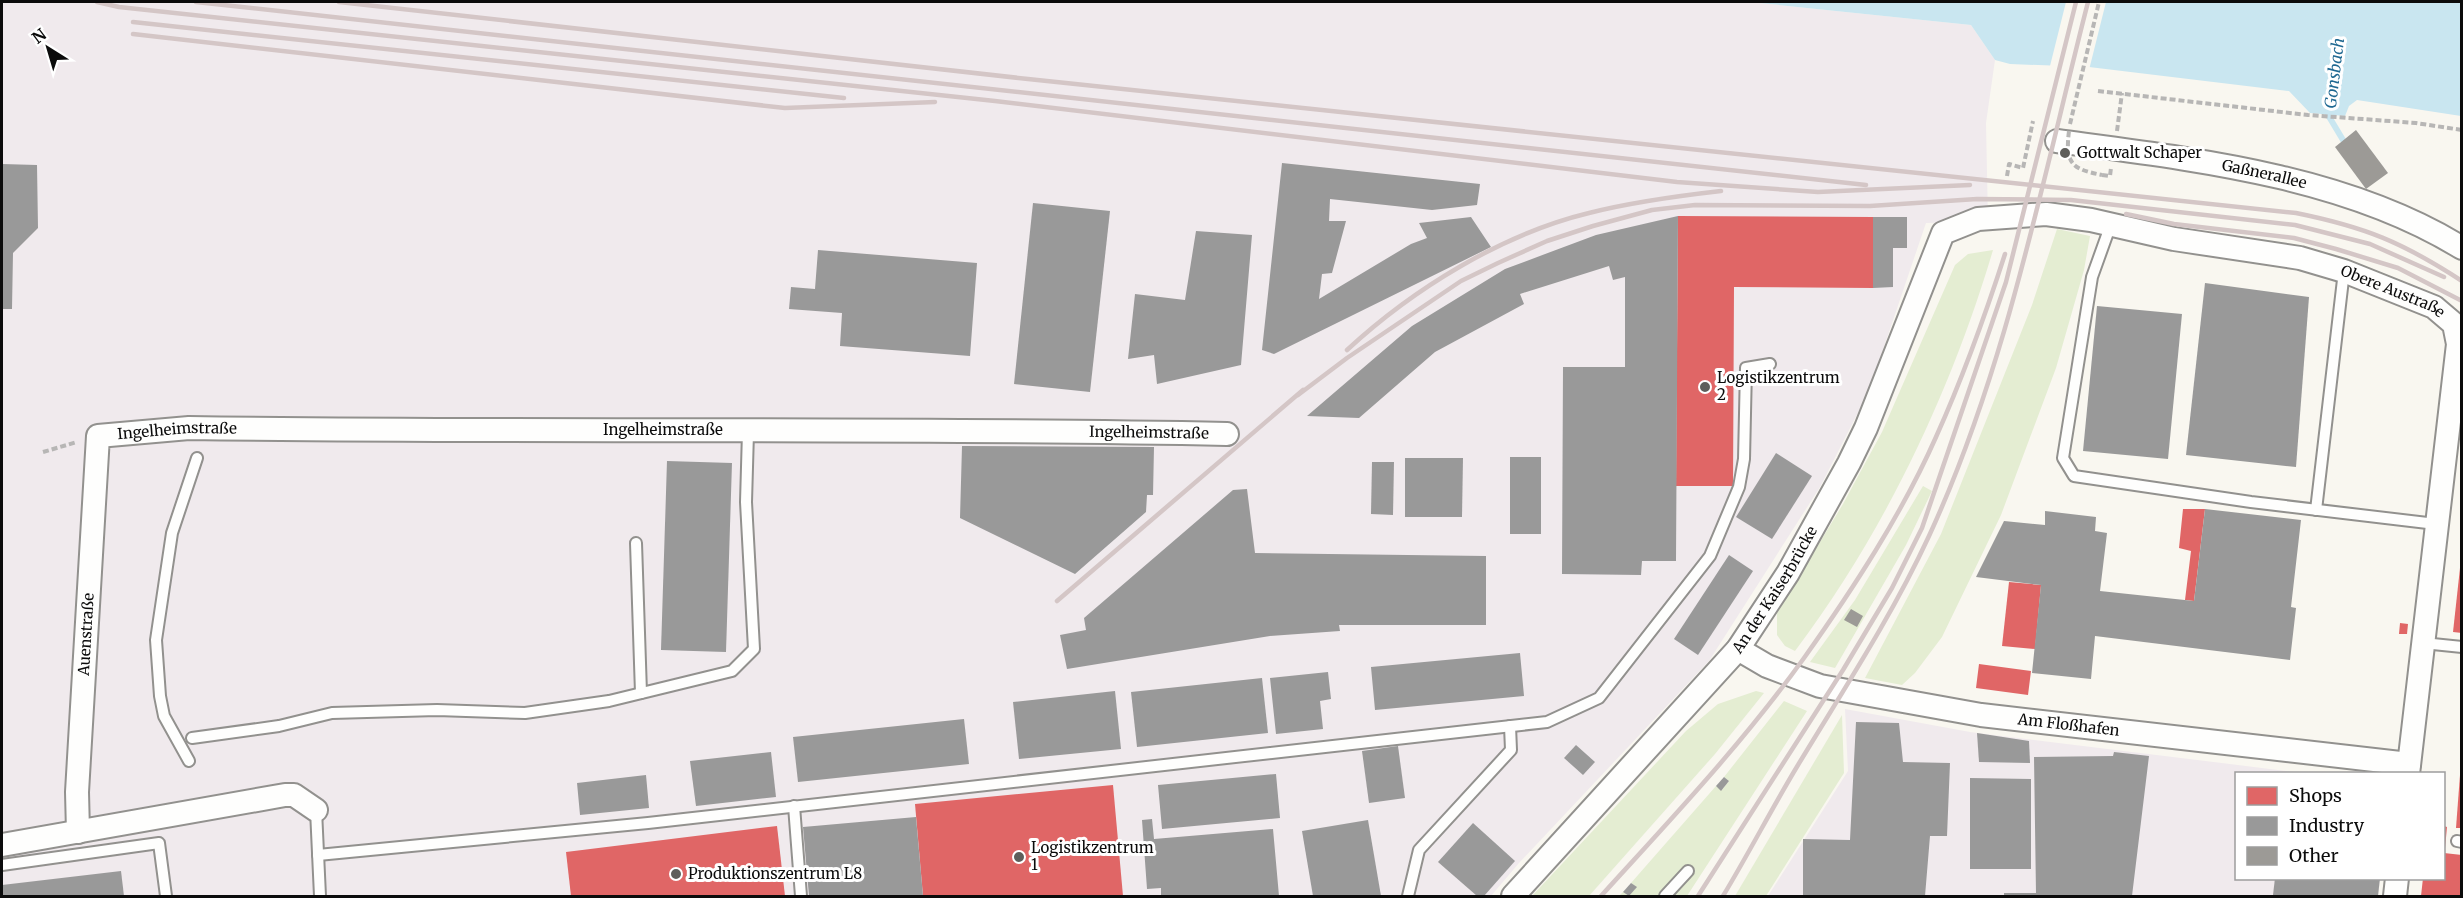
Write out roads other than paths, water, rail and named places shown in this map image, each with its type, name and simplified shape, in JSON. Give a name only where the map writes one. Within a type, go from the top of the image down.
[{"type":"street","name":"Gaßnerallee","points":[[2057,141],[2185,157],[2328,192],[2368,204],[2441,235],[2462,248]]},
{"type":"street","name":"Obere Austraße","points":[[1951,228],[1978,219],[2014,215],[2067,216],[2174,239],[2300,258],[2343,271],[2446,314],[2454,324],[2458,344],[2408,769]]},
{"type":"street","name":"An der Kaiserbrücke","points":[[1514,897],[1738,649],[1788,573],[1850,463],[1923,291],[1940,240],[1951,228]]},
{"type":"street","name":"Ingelheimstraße","points":[[98,436],[189,428],[748,432],[991,429],[1227,434]]},
{"type":"street","name":"Auenstraße","points":[[78,832],[77,792],[98,436]]},
{"type":"street","name":"Am Floßhafen","points":[[1738,649],[1767,666],[1820,686],[1982,715],[2408,769]]},
{"type":"street","points":[[2,845],[285,795],[294,795],[316,810]]},
{"type":"street","points":[[2395,897],[2397,880]]},
{"type":"lane","points":[[2111,224],[2092,277],[2063,458],[2074,476],[2316,510],[2436,524]]},
{"type":"lane","points":[[2316,510],[2343,271]]},
{"type":"lane","points":[[318,855],[794,806],[1546,722],[1599,698],[1710,556],[1740,487],[1744,459],[1746,368],[1770,364]]},
{"type":"lane","points":[[192,738],[279,726],[332,713],[437,710],[525,713],[641,693],[732,671],[754,649],[746,502],[748,432]]},
{"type":"lane","points":[[189,761],[164,716],[160,696],[156,640],[172,533],[197,458]]},
{"type":"lane","points":[[636,543],[641,693]]},
{"type":"lane","points":[[2422,643],[2462,647]]},
{"type":"lane","points":[[1408,897],[1419,850],[1511,750],[1510,726]]},
{"type":"lane","points":[[794,806],[801,897]]},
{"type":"lane","points":[[316,810],[320,897]]},
{"type":"lane","points":[[2,865],[159,843],[166,897]]},
{"type":"lane","points":[[1665,897],[1688,871]]},
{"type":"water","points":[[1750,2],[2461,2],[2461,116],[2357,100],[2349,106],[2345,116],[2310,113],[2289,91],[2089,67],[2010,64],[1995,60],[1971,25]]},
{"type":"waterway","name":"Gonsbach","points":[[2328,109],[2328,115],[2343,140]]},
{"type":"railway","points":[[97,2],[119,7],[995,101],[1677,182],[1818,192],[1970,185]]},
{"type":"railway","points":[[196,2],[1866,185]]},
{"type":"railway","points":[[339,2],[1028,79],[2296,213],[2363,230],[2401,246],[2462,281]]},
{"type":"railway","points":[[1698,896],[1843,670],[1892,588],[1922,528],[2006,282],[2076,2]]},
{"type":"railway","points":[[1723,896],[1915,566],[1956,472],[1980,406],[2020,273],[2088,2]]},
{"type":"railway","points":[[133,22],[844,98]]},
{"type":"railway","points":[[133,34],[785,108],[935,102]]},
{"type":"railway","points":[[1347,350],[1373,327],[1430,285],[1460,266],[1524,235],[1556,222],[1605,209],[1721,191]]},
{"type":"railway","points":[[1298,395],[1347,358],[1461,281],[1498,263],[1547,241],[1593,226],[1652,210],[1695,205],[1870,206],[1977,199],[2071,200],[2295,225],[2370,244],[2444,277]]},
{"type":"railway","points":[[2126,214],[2174,224],[2294,238],[2398,268],[2462,301]]},
{"type":"railway","points":[[1601,896],[1706,780],[1756,720],[1804,658],[1858,578],[1923,466],[1973,346],[2005,254]]},
{"type":"railway","points":[[1057,601],[1303,390]]},
{"type":"place","name":"Gottwalt Schaper","points":[[2065,153]]},
{"type":"place","name":"Logistikzentrum 2","points":[[1705,387]]},
{"type":"place","name":"Logistikzentrum 1","points":[[1019,857]]},
{"type":"place","name":"Produktionszentrum L8","points":[[676,874]]}]
